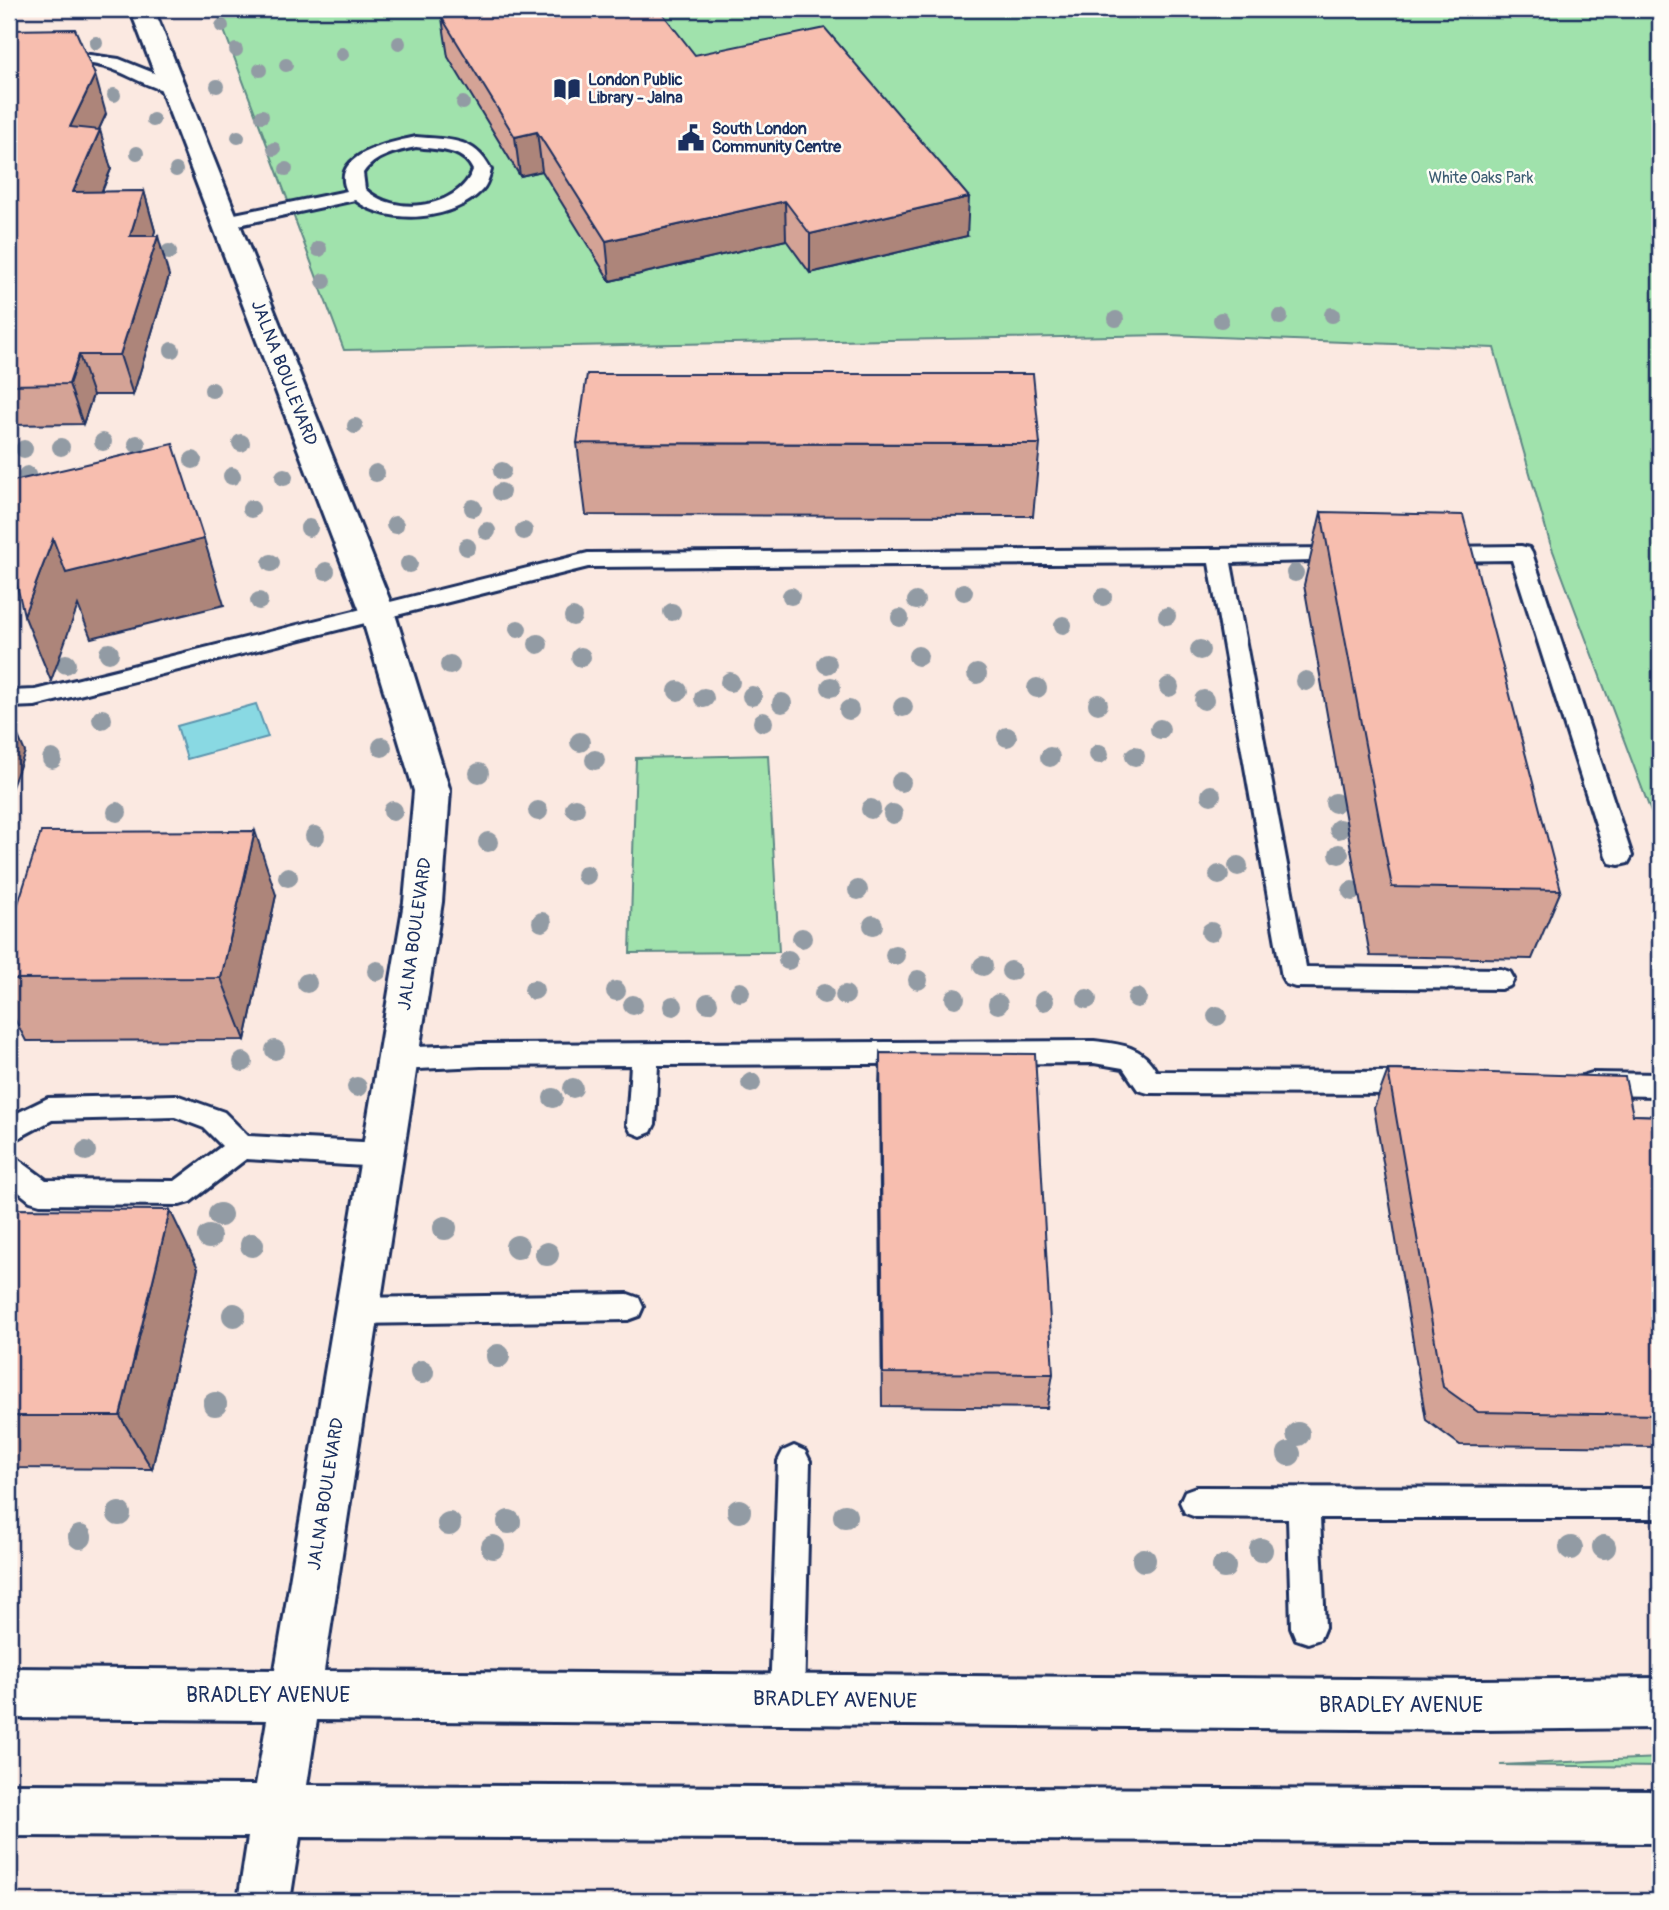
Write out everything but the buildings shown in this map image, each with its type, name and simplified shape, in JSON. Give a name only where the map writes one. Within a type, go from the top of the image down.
[{"type":"street","name":"JALNA BOULEVARD","points":[[142,9],[377,611],[432,791],[423,902],[355,1311],[264,1901]]},
{"type":"street","name":"BRADLEY AVENUE","points":[[9,1693],[1480,1706],[1660,1703]]},
{"type":"street","points":[[9,1810],[1660,1817]]},
{"type":"lane","points":[[9,58],[68,57],[113,63],[173,87]]},
{"type":"lane","points":[[225,222],[358,194],[370,203],[387,209],[429,210],[466,197],[478,186],[484,174],[481,163],[464,150],[437,142],[416,142],[395,146],[363,162],[355,172],[353,184],[358,194]]},
{"type":"lane","points":[[1420,554],[1521,553],[1619,856]]},
{"type":"lane","points":[[9,699],[35,698],[588,560],[1366,555]]},
{"type":"lane","points":[[1219,556],[1295,977],[1501,979]]},
{"type":"lane","points":[[397,1059],[481,1055],[1094,1052],[1127,1056],[1140,1065],[1148,1083],[1437,1083]]},
{"type":"lane","points":[[640,1125],[645,1055]]},
{"type":"lane","points":[[1563,1084],[1660,1085]]},
{"type":"lane","points":[[9,1131],[48,1109],[176,1105],[214,1120],[241,1147]]},
{"type":"lane","points":[[9,1168],[40,1192],[180,1193],[241,1147],[381,1155]]},
{"type":"lane","points":[[355,1311],[628,1307]]},
{"type":"lane","points":[[787,1699],[794,1461]]},
{"type":"lane","points":[[1196,1502],[1660,1503]]},
{"type":"lane","points":[[1303,1503],[1308,1627]]},
{"type":"green space","name":"White Oaks Park","points":[[216,9],[1660,9],[1660,836],[1550,543],[1494,348],[1168,335],[344,350]]},
{"type":"green space","points":[[768,755],[779,952],[630,953],[636,758]]},
{"type":"green space","points":[[1660,1758],[1660,1767],[1500,1765]]},
{"type":"water","points":[[256,704],[268,737],[187,759],[177,726]]},
{"type":"place","name":"London Public Library - Jalna","points":[[567,89]]},
{"type":"place","name":"South London Community Centre","points":[[691,138]]}]
